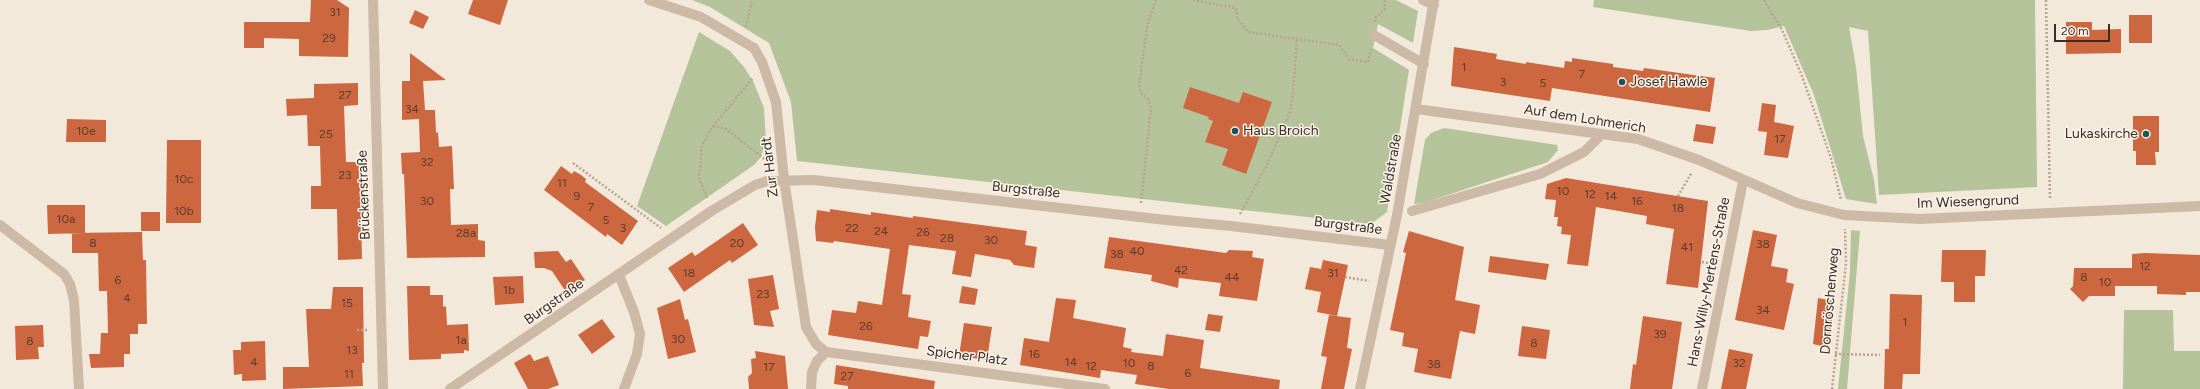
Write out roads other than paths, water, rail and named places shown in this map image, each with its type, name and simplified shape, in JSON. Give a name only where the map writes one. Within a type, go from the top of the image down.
[{"type":"street","name":"Brückenstraße","points":[[373,0],[383,389]]},
{"type":"street","name":"Zur Hardt","points":[[650,0],[700,17],[754,48],[762,62],[776,102],[784,176],[806,327],[816,344],[826,352]]},
{"type":"street","points":[[1423,0],[1434,3]]},
{"type":"street","name":"Waldstraße","points":[[1360,389],[1390,245],[1416,109],[1434,3]]},
{"type":"street","points":[[1374,35],[1424,64]]},
{"type":"street","name":"Auf dem Lohmerich","points":[[1416,109],[1638,139],[1699,160],[1743,181]]},
{"type":"street","points":[[1412,211],[1540,174],[1584,152],[1602,134]]},
{"type":"street","name":"Burgstraße","points":[[450,389],[713,210],[755,185],[784,176],[1390,245]]},
{"type":"street","name":"Im Wiesengrund","points":[[1743,181],[1797,203],[1844,215],[1920,219],[2200,206]]},
{"type":"street","name":"Hans-Willy-Mertens-Straße","points":[[1702,389],[1743,181]]},
{"type":"street","points":[[0,225],[64,274],[70,284],[74,300],[79,389]]},
{"type":"street","points":[[619,275],[634,312],[640,334],[637,354],[624,389]]},
{"type":"street","points":[[811,389],[812,372],[817,361],[826,352]]},
{"type":"street","name":"Spicher Platz","points":[[826,352],[1073,386],[1105,389]]},
{"type":"place","name":"Josef Hawle","points":[[1622,82]]},
{"type":"place","name":"Haus Broich","points":[[1235,131]]},
{"type":"place","name":"Lukaskirche","points":[[2146,134]]}]
